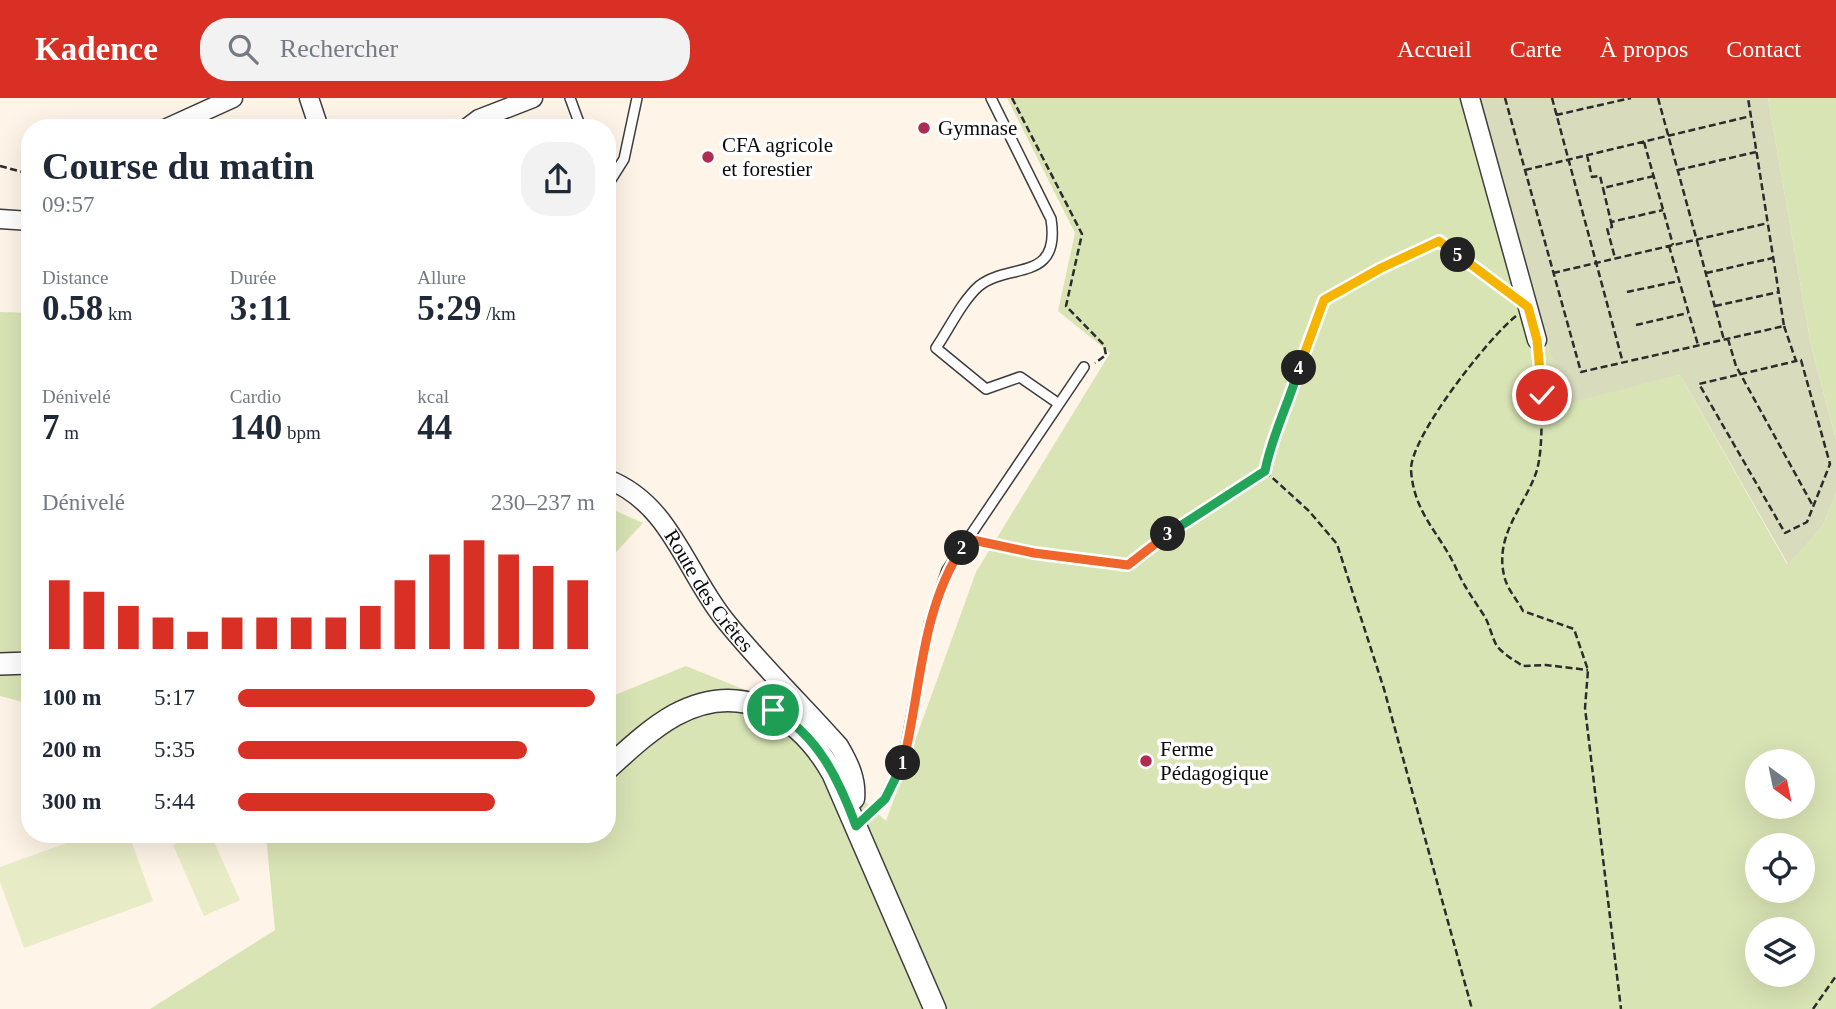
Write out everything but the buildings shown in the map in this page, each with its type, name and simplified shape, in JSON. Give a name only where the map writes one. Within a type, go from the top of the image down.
[{"type":"street","points":[[187,119],[233,98]]},
{"type":"street","points":[[309,98],[316,119]]},
{"type":"street","points":[[479,119],[533,98]]},
{"type":"street","points":[[1470,98],[1537,340]]},
{"type":"street","points":[[0,219],[21,220]]},
{"type":"street","name":"Route des Crêtes","points":[[616,484],[647,502],[676,540],[723,618],[839,746],[849,764],[856,790],[855,799],[849,805],[856,826],[935,1009]]},
{"type":"street","points":[[0,664],[21,663]]},
{"type":"street","points":[[616,762],[677,714],[708,703],[742,702],[773,710],[798,726],[823,755],[849,805]]},
{"type":"lane","points":[[570,98],[578,119]]},
{"type":"lane","points":[[616,172],[624,159],[637,98]]},
{"type":"lane","points":[[991,98],[1051,219],[1054,237],[1046,256],[1030,269],[989,279],[976,289],[936,348],[986,389],[1020,377],[1059,404]]},
{"type":"lane","points":[[856,826],[885,799],[903,762],[929,624],[947,570],[1084,367]]},
{"type":"path","points":[[1505,98],[1581,372],[1784,326]]},
{"type":"path","points":[[1552,98],[1623,362]]},
{"type":"path","points":[[1556,115],[1631,98]]},
{"type":"path","points":[[1658,98],[1714,306],[1726,339],[1740,374],[1813,506]]},
{"type":"path","points":[[1748,98],[1784,326],[1796,361]]},
{"type":"path","points":[[1525,170],[1751,116]]},
{"type":"path","points":[[1644,142],[1698,345]]},
{"type":"path","points":[[1678,170],[1756,152]]},
{"type":"path","points":[[1587,155],[1592,177],[1600,176],[1612,227],[1608,228],[1615,258]]},
{"type":"path","points":[[0,166],[21,172]]},
{"type":"path","points":[[1603,188],[1654,176]]},
{"type":"path","points":[[1611,222],[1663,210]]},
{"type":"path","points":[[1553,273],[1768,223]]},
{"type":"path","points":[[968,539],[1034,553],[1128,565],[1157,541],[1265,471],[1271,442],[1290,399],[1306,345],[1324,300],[1381,268],[1439,241],[1528,307],[1493,337],[1456,385],[1420,442],[1411,468],[1418,503],[1428,527],[1447,549],[1466,590],[1486,619],[1498,648],[1523,666],[1546,665],[1588,670]]},
{"type":"path","points":[[1706,273],[1773,258]]},
{"type":"path","points":[[1627,292],[1679,281]]},
{"type":"path","points":[[1714,306],[1779,292]]},
{"type":"path","points":[[1636,325],[1688,313]]},
{"type":"path","points":[[1537,340],[1542,395],[1536,472],[1508,525],[1502,552],[1505,579],[1523,611],[1574,629],[1588,670],[1586,708],[1621,1009]]},
{"type":"path","points":[[1801,360],[1830,464],[1807,522],[1785,533],[1699,384],[1740,374],[1801,360]]},
{"type":"path","points":[[1265,471],[1309,512],[1337,544],[1384,689],[1472,1009]]},
{"type":"path","points":[[1813,1009],[1836,976]]},
{"type":"green space","points":[[1007,98],[1479,98],[1565,403],[1680,375],[1787,564],[1822,527],[1836,494],[1836,1009],[150,1009],[275,930],[267,843],[616,843],[616,695],[686,666],[743,689],[886,821],[976,572],[1110,353],[1058,311],[1075,233]]},
{"type":"green space","points":[[1479,98],[1768,98],[1811,345],[1836,440],[1836,494],[1822,527],[1788,564],[1680,375],[1565,404]]},
{"type":"green space","points":[[1768,98],[1836,98],[1836,440],[1811,345]]},
{"type":"green space","points":[[0,312],[21,313],[21,702],[0,696]]},
{"type":"green space","points":[[616,511],[643,523],[616,552]]},
{"type":"green space","points":[[67,843],[132,843],[153,901],[24,948],[0,882],[0,867]]},
{"type":"green space","points":[[215,843],[240,900],[204,916],[173,845]]},
{"type":"place","name":"Gymnase","points":[[924,128]]},
{"type":"place","name":"CFA agricole et forestier","points":[[708,157]]},
{"type":"place","name":"Ferme Pédagogique","points":[[1146,761]]},
{"type":"route","points":[[773,710],[798,726],[823,755],[849,805],[856,826],[885,799],[903,762],[929,624],[947,570],[968,539],[1034,553],[1118,566],[1128,565],[1157,541],[1265,471],[1271,442],[1290,399],[1306,345],[1324,300],[1381,268],[1439,241],[1528,307],[1537,340],[1542,395]]}]
